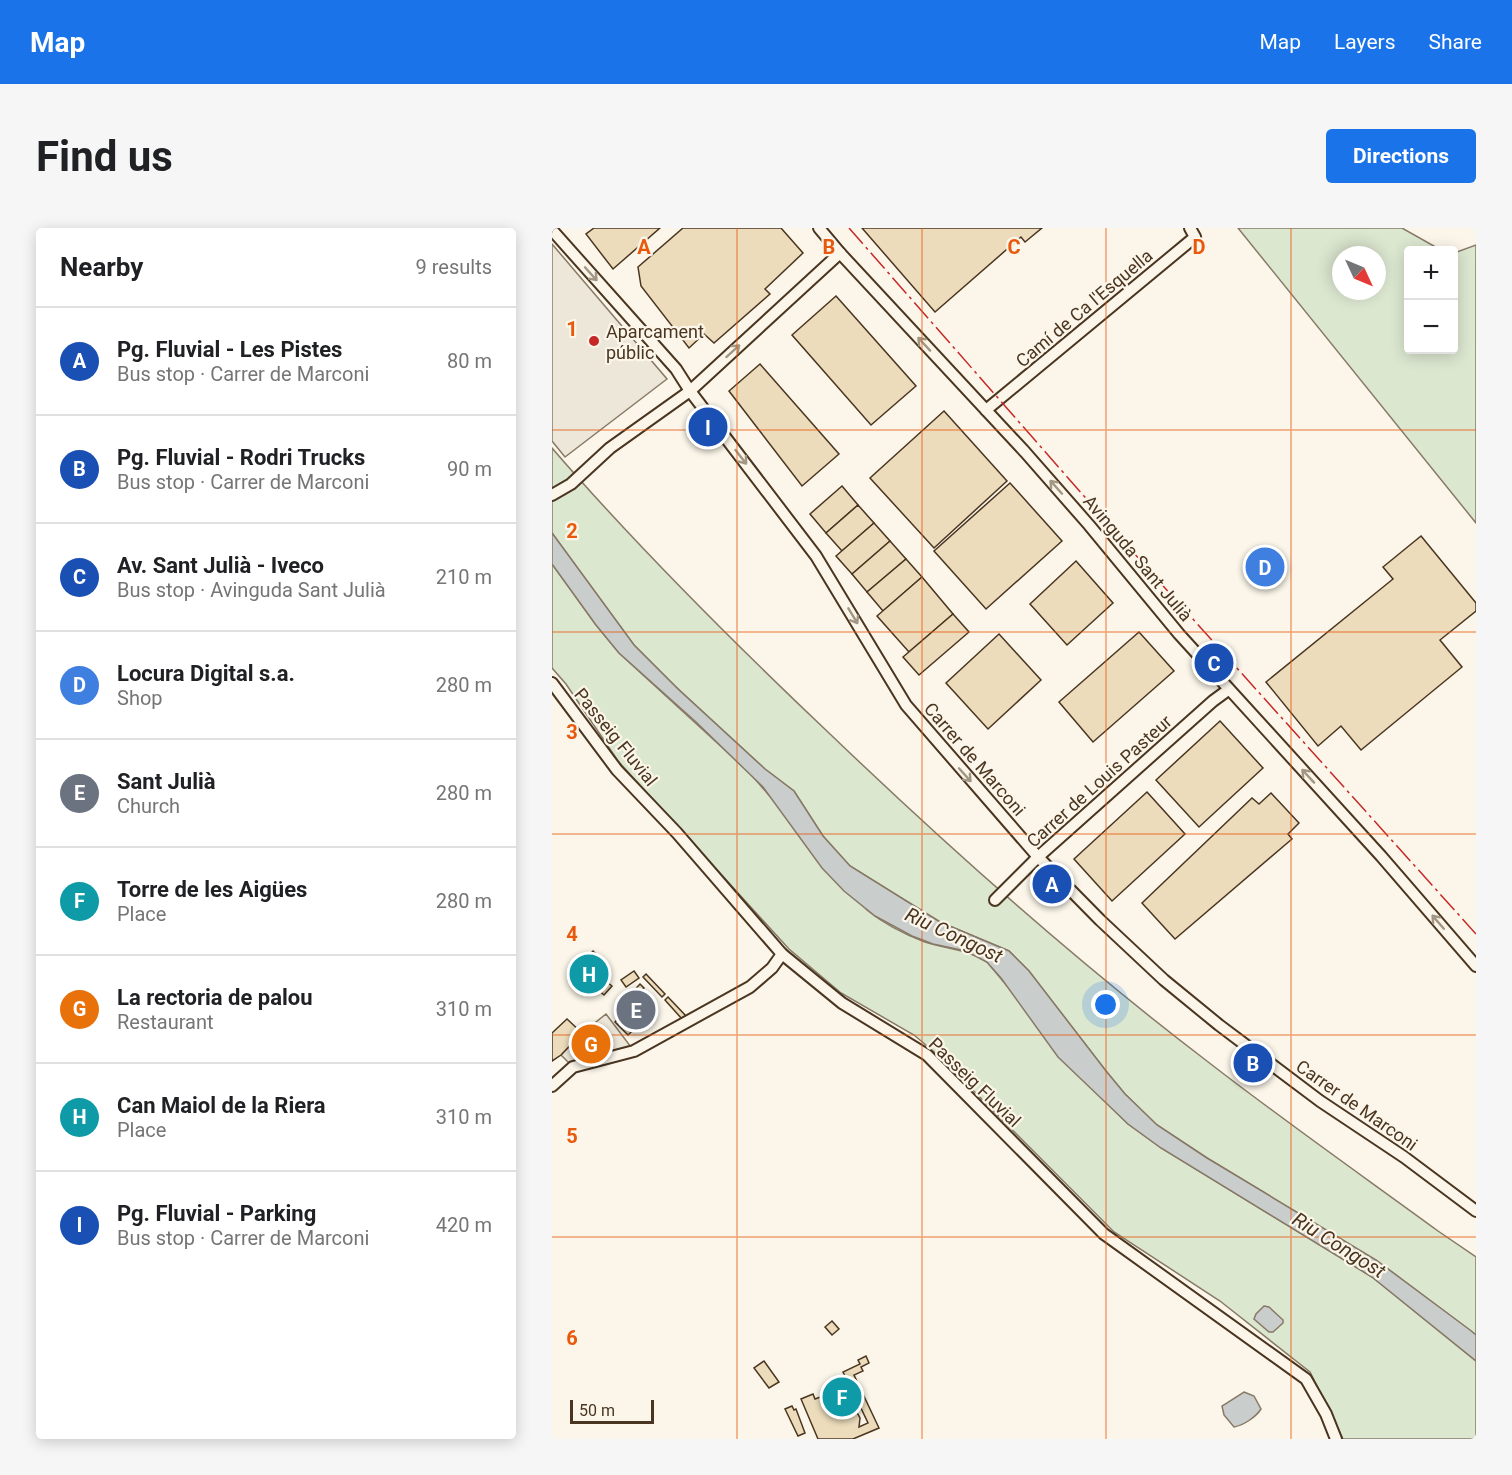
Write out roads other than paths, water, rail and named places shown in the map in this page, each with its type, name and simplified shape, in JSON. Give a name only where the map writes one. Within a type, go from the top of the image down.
[{"type":"street","name":"Avinguda Sant Julià","points":[[819,228],[1089,525],[1228,690],[1381,856],[1476,966]]},
{"type":"street","name":"Camí de Ca l'Esquella","points":[[986,410],[1195,237],[1190,228]]},
{"type":"street","name":"Carrer de Marconi","points":[[552,230],[676,369],[816,556],[906,705],[1038,856],[1100,920],[1164,980],[1219,1025],[1301,1087],[1404,1157],[1476,1211]]},
{"type":"street","points":[[552,495],[571,484],[610,448],[690,390],[840,253]]},
{"type":"street","name":"Passeig Fluvial","points":[[552,683],[617,770],[677,833],[782,954],[842,1003],[927,1055],[1104,1234],[1306,1379],[1326,1414],[1336,1439]]},
{"type":"street","name":"Carrer de Louis Pasteur","points":[[995,900],[1038,856],[1228,690]]},
{"type":"street","points":[[552,1086],[573,1067],[634,1051],[750,987],[772,968],[782,954]]},
{"type":"water","name":"Riu Congost","points":[[552,533],[634,645],[765,769],[794,791],[823,836],[850,866],[940,922],[1009,951],[1029,971],[1125,1094],[1157,1125],[1207,1158],[1376,1260],[1476,1335],[1476,1361],[1372,1277],[1161,1148],[1128,1124],[1058,1057],[987,962],[966,951],[933,944],[912,936],[875,916],[844,891],[822,868],[763,787],[696,722],[619,653],[596,625],[552,564]]},
{"type":"water","points":[[1264,1306],[1269,1307],[1283,1320],[1283,1323],[1273,1332],[1269,1332],[1254,1319]]},
{"type":"water","points":[[1244,1392],[1254,1396],[1261,1409],[1249,1420],[1234,1427],[1224,1415],[1222,1406]]},
{"type":"place","name":"Aparcament públic","points":[[594,341]]},
{"type":"place","name":"Pg. Fluvial - Parking","points":[[708,427]]},
{"type":"place","name":"Locura Digital s.a.","points":[[1265,567]]},
{"type":"place","name":"Av. Sant Julià - Iveco","points":[[1214,663]]},
{"type":"place","name":"Pg. Fluvial - Les Pistes","points":[[1052,884]]},
{"type":"place","name":"Can Maiol de la Riera","points":[[589,974]]},
{"type":"place","name":"Sant Julià","points":[[636,1010]]},
{"type":"place","name":"La rectoria de palou","points":[[591,1044]]},
{"type":"place","name":"Pg. Fluvial - Rodri Trucks","points":[[1253,1063]]},
{"type":"place","name":"Torre de les Aigües","points":[[842,1397]]}]
